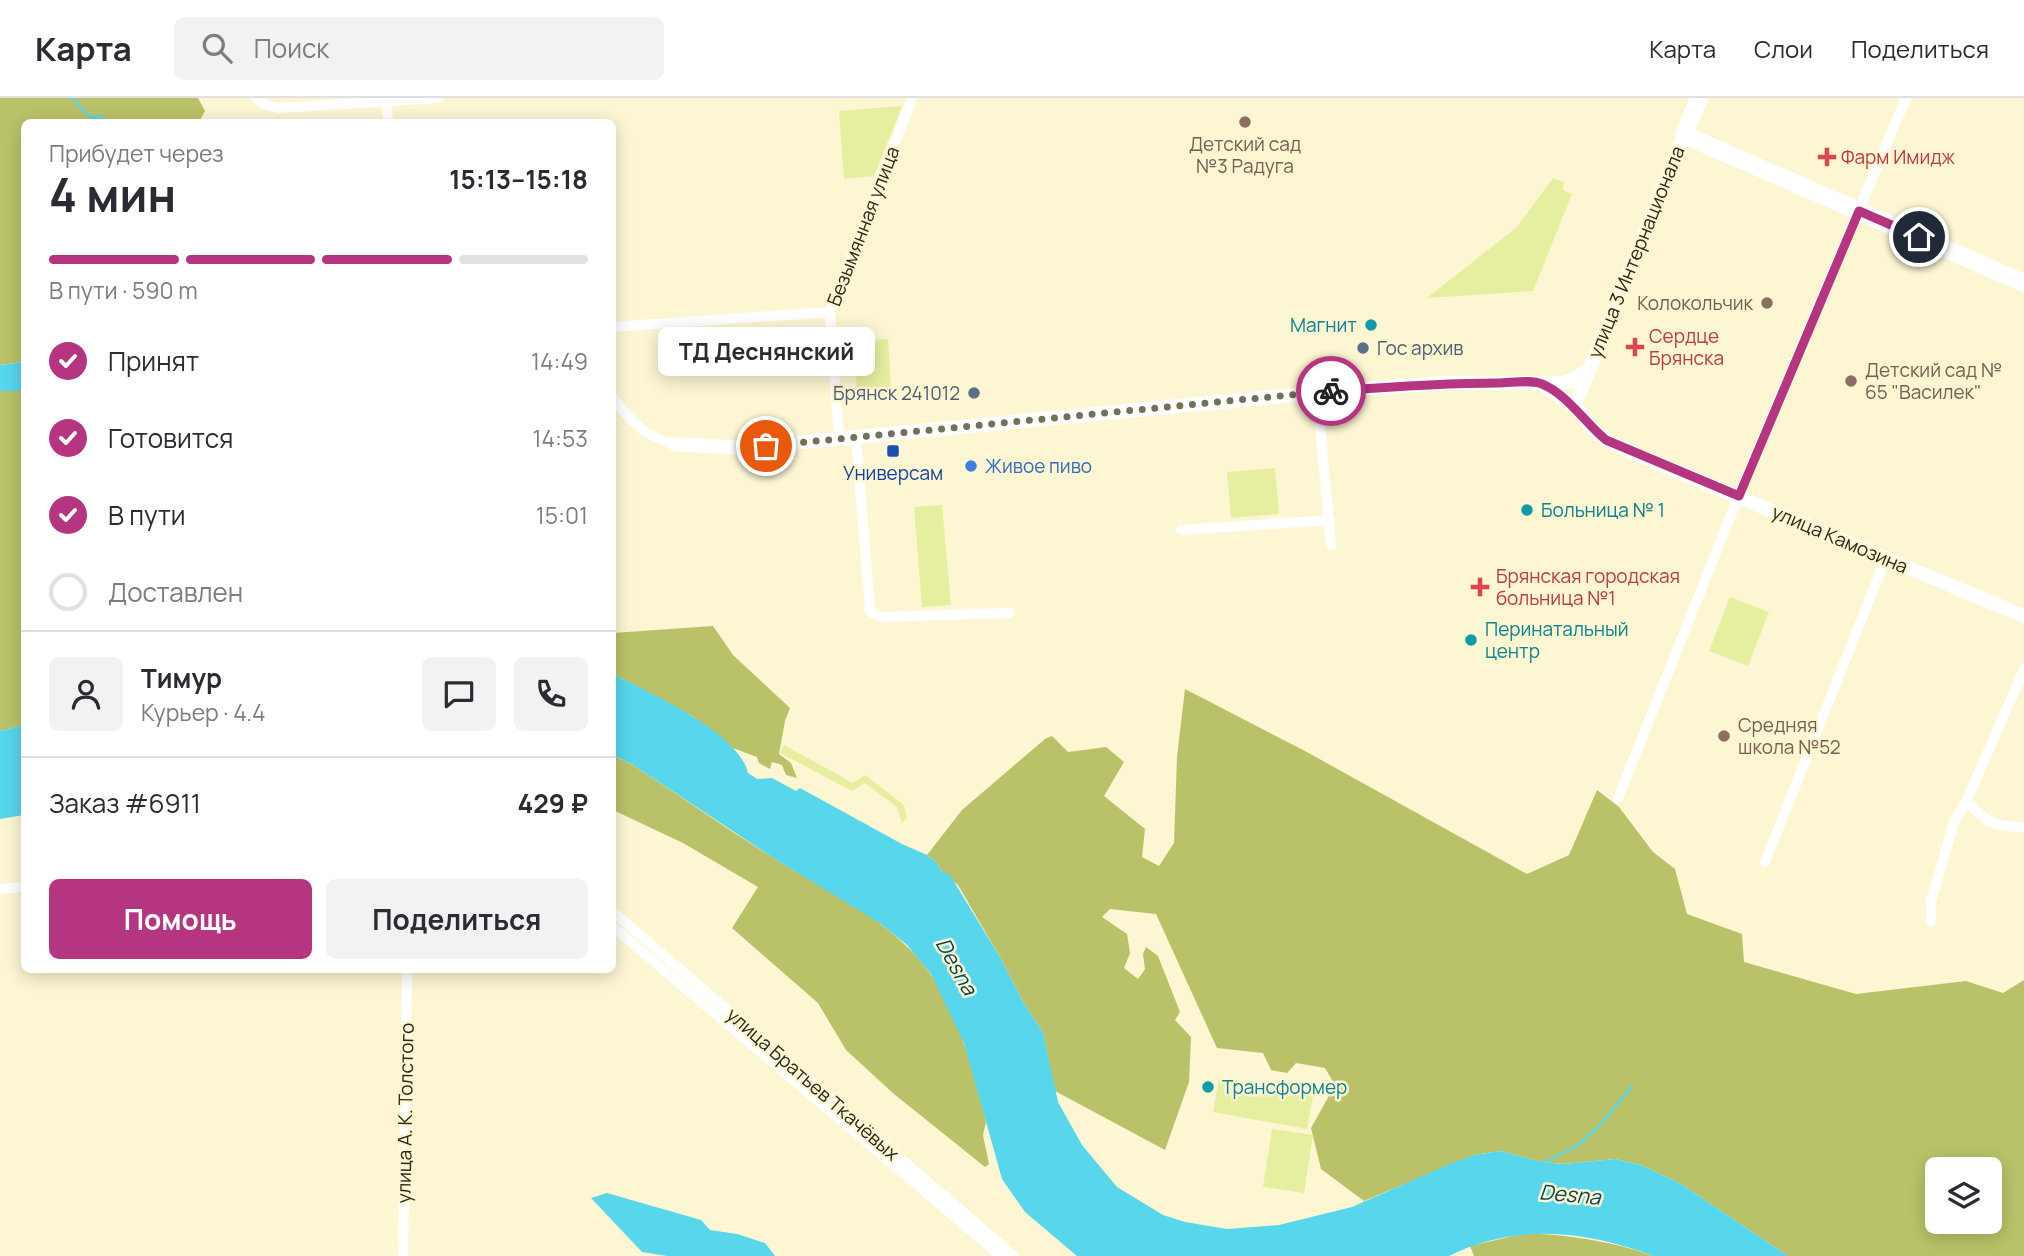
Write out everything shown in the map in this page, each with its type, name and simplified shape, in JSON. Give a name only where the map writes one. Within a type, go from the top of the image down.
[{"type":"main road","name":"улица 3 Интернационала","points":[[1684,135],[1699,98]]},
{"type":"main road","points":[[1684,135],[2024,283]]},
{"type":"street","points":[[256,98],[278,108],[439,98]]},
{"type":"street","name":"Безымянная улица","points":[[839,440],[830,312],[912,98]]},
{"type":"street","points":[[1618,798],[1739,496],[1906,98]]},
{"type":"street","points":[[386,102],[388,119]]},
{"type":"street","name":"улица 3 Интернационала","points":[[1574,407],[1684,135]]},
{"type":"street","points":[[616,327],[830,312]]},
{"type":"street","points":[[616,400],[633,423],[657,440],[673,444],[741,448],[1317,393],[1444,383],[1562,383],[1573,380],[1588,370]]},
{"type":"street","name":"улица Камозина","points":[[1541,383],[1582,414],[1591,428],[1606,440],[2024,616]]},
{"type":"street","points":[[1317,393],[1331,545]]},
{"type":"street","points":[[856,438],[870,611],[880,617],[1010,613]]},
{"type":"street","points":[[1181,530],[1330,520]]},
{"type":"street","points":[[1765,862],[1886,558]]},
{"type":"street","points":[[1931,922],[1931,902],[1954,822],[1967,800],[2024,669]]},
{"type":"street","points":[[1967,800],[1978,816],[2001,827],[2024,827]]},
{"type":"street","points":[[0,883],[21,880]]},
{"type":"street","points":[[0,890],[21,887]]},
{"type":"street","name":"улица Братьев Ткачёвых","points":[[616,914],[1014,1256]]},
{"type":"street","name":"улица Братьев Ткачёвых","points":[[616,929],[1001,1256]]},
{"type":"street","name":"улица А. К. Толстого","points":[[402,1256],[407,973]]},
{"type":"green space","points":[[0,98],[198,98],[205,111],[201,119],[21,119],[21,362],[0,365]]},
{"type":"green space","points":[[902,106],[874,176],[844,179],[839,111]]},
{"type":"green space","points":[[1553,178],[1564,182],[1563,190],[1572,194],[1533,291],[1427,298],[1517,227]]},
{"type":"green space","points":[[888,339],[891,388],[857,390],[853,341]]},
{"type":"green space","points":[[0,391],[21,391],[21,726],[0,731]]},
{"type":"green space","points":[[1275,468],[1279,514],[1231,518],[1227,472]]},
{"type":"green space","points":[[942,505],[951,605],[922,607],[914,507]]},
{"type":"green space","points":[[1730,597],[1769,612],[1748,666],[1709,651]]},
{"type":"green space","points":[[713,626],[733,655],[790,708],[779,754],[791,763],[797,778],[786,775],[782,765],[772,762],[770,769],[759,763],[757,757],[733,748],[692,716],[616,676],[616,633]]},
{"type":"green space","points":[[1185,689],[1305,751],[1527,874],[1569,855],[1597,790],[1619,807],[1653,852],[1675,869],[1687,914],[1742,934],[1744,962],[1856,994],[1966,981],[2003,993],[2024,980],[2024,1256],[1788,1256],[1681,1184],[1641,1165],[1615,1159],[1564,1164],[1542,1162],[1501,1151],[1474,1155],[1364,1201],[1321,1169],[1311,1128],[1335,1085],[1325,1068],[1296,1063],[1287,1073],[1271,1070],[1263,1053],[1217,1048],[1156,914],[1110,909],[1102,917],[1127,934],[1130,953],[1124,968],[1138,979],[1145,969],[1143,954],[1146,947],[1158,956],[1180,1012],[1175,1020],[1191,1037],[1189,1082],[1165,1150],[1055,1091],[1043,1032],[1023,1002],[958,885],[927,855],[962,810],[1045,739],[1052,736],[1068,752],[1106,747],[1124,762],[1104,796],[1145,829],[1142,857],[1159,866],[1174,843],[1177,757]]},
{"type":"green space","points":[[784,745],[853,783],[865,775],[904,805],[907,817],[902,824],[897,807],[865,783],[852,791],[780,753]]},
{"type":"green space","points":[[616,757],[633,765],[757,848],[878,922],[914,954],[940,989],[964,1044],[986,1122],[983,1135],[989,1164],[985,1167],[894,1094],[846,1050],[818,1003],[732,928],[758,887],[683,843],[616,811]]},
{"type":"green space","points":[[1219,1079],[1313,1096],[1307,1129],[1213,1112]]},
{"type":"green space","points":[[1272,1129],[1313,1135],[1304,1193],[1263,1187]]},
{"type":"green space","points":[[1526,1233],[1590,1240],[1653,1256],[1474,1256],[1470,1246]]},
{"type":"water","points":[[21,362],[21,391],[0,391],[0,365]]},
{"type":"water","name":"Desna","points":[[616,676],[691,715],[711,729],[728,743],[741,758],[748,773],[757,779],[772,778],[796,791],[800,788],[927,855],[937,863],[941,871],[950,875],[1043,1032],[1058,1102],[1082,1145],[1117,1187],[1163,1215],[1185,1222],[1227,1229],[1279,1225],[1352,1207],[1452,1163],[1474,1155],[1501,1151],[1542,1162],[1564,1164],[1615,1159],[1641,1165],[1681,1184],[1788,1256],[1653,1256],[1602,1240],[1551,1234],[1500,1238],[1449,1256],[1077,1256],[1025,1212],[1002,1179],[964,1043],[931,974],[907,945],[881,924],[775,859],[616,756]]},
{"type":"water","points":[[21,726],[21,816],[0,819],[0,731]]},
{"type":"water","points":[[607,1193],[701,1220],[710,1230],[737,1234],[765,1243],[775,1256],[667,1256],[642,1252],[591,1198]]},
{"type":"waterway","points":[[72,98],[91,118],[100,116],[104,119]]},
{"type":"waterway","points":[[1540,1164],[1577,1146],[1600,1125],[1632,1086]]},
{"type":"way so far","points":[[766,446],[1331,391]]},
{"type":"place","name":"Детский сад №3 Радуга","points":[[1245,122]]},
{"type":"place","name":"Фарм Имидж","points":[[1827,157]]},
{"type":"place","name":"Колокольчик","points":[[1767,303]]},
{"type":"place","name":"Магнит","points":[[1371,325]]},
{"type":"place","name":"Сердце Брянска","points":[[1635,347]]},
{"type":"place","name":"Гос архив","points":[[1363,348]]},
{"type":"place","name":"Детский сад № 65 \"Василек\"","points":[[1851,381]]},
{"type":"place","name":"Брянск 241012","points":[[974,393]]},
{"type":"place","name":"ТД Деснянский","points":[[766,446]]},
{"type":"place","name":"Универсам","points":[[893,451]]},
{"type":"place","name":"Живое пиво","points":[[971,466]]},
{"type":"place","name":"Больница № 1","points":[[1527,510]]},
{"type":"place","name":"Брянская городская больница №1","points":[[1480,587]]},
{"type":"place","name":"Перинатальный центр","points":[[1471,640]]},
{"type":"place","name":"Средняя школа №52","points":[[1724,736]]},
{"type":"place","name":"Трансформер","points":[[1208,1087]]},
{"type":"route","points":[[1331,391],[1444,383],[1541,383],[1582,414],[1591,428],[1606,440],[1739,496],[1859,211],[1919,237]]}]
